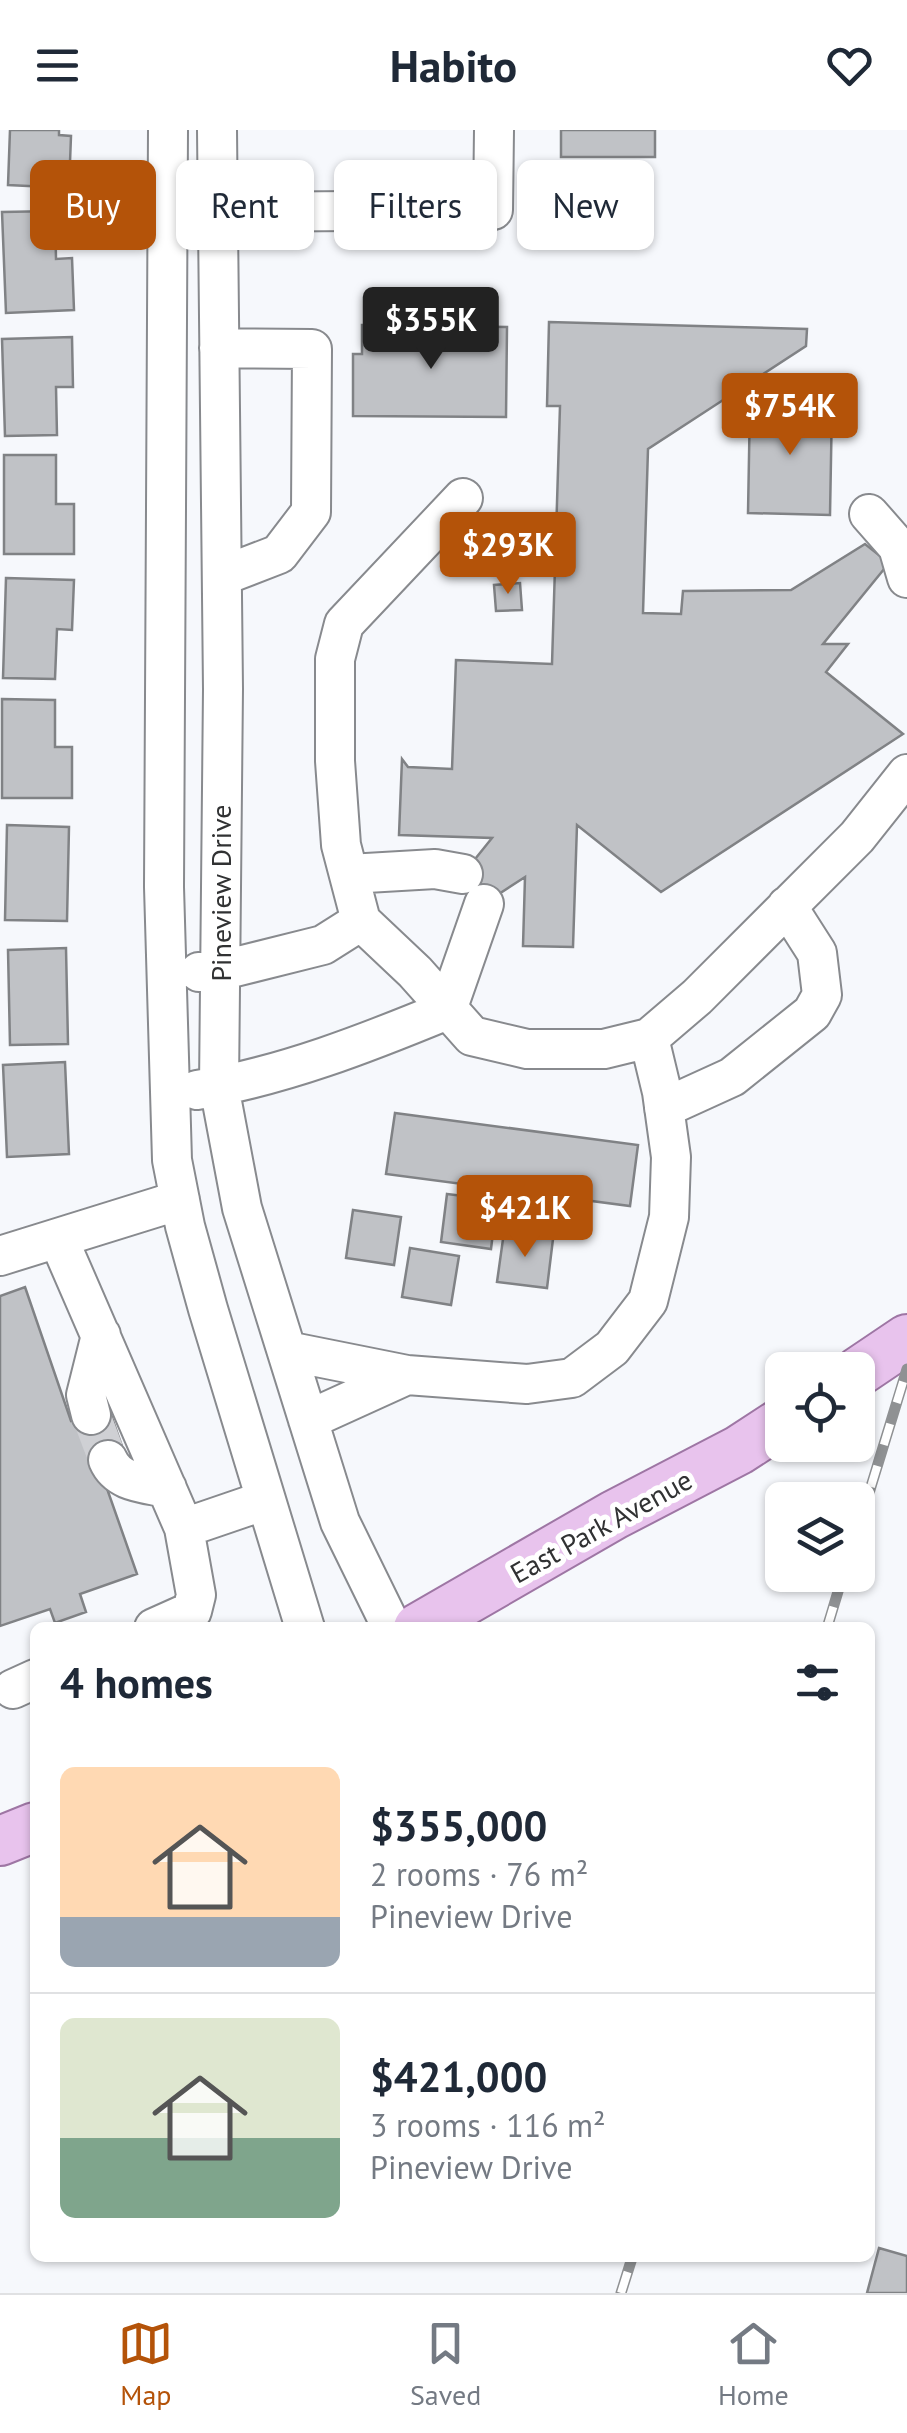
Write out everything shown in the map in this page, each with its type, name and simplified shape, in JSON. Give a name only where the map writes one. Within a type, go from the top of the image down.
[{"type":"main road","points":[[875,1361],[907,1339]]},
{"type":"main road","name":"East Park Avenue","points":[[428,1622],[765,1433]]},
{"type":"main road","points":[[0,1841],[30,1828]]},
{"type":"street","name":"Pineview Drive","points":[[168,130],[164,888],[172,1160],[208,1309],[303,1622]]},
{"type":"street","name":"Pineview Drive","points":[[217,130],[217,160]]},
{"type":"street","points":[[314,211],[493,210],[494,130]]},
{"type":"street","name":"Pineview Drive","points":[[218,250],[222,576],[219,1086],[242,1208],[340,1522],[389,1622]]},
{"type":"street","points":[[219,348],[312,349],[312,512],[279,554],[222,576]]},
{"type":"street","points":[[463,498],[344,624],[335,659],[335,761],[341,845],[361,921],[415,972],[472,1036],[528,1049],[604,1049],[649,1038],[697,996],[857,836],[907,774]]},
{"type":"street","points":[[868,514],[898,548],[907,578]]},
{"type":"street","points":[[349,874],[435,869],[474,889],[447,1010]]},
{"type":"street","points":[[664,1108],[732,1077],[812,1013],[822,995],[817,954],[787,906]]},
{"type":"street","points":[[166,974],[219,971],[323,945],[361,921]]},
{"type":"street","points":[[170,1094],[219,1086],[362,1044],[447,1010]]},
{"type":"street","points":[[287,1351],[407,1375],[528,1384],[572,1378],[612,1348],[648,1300],[669,1217],[671,1156],[649,1038]]},
{"type":"street","points":[[0,1256],[180,1200]]},
{"type":"street","points":[[58,1238],[184,1528],[196,1595],[192,1611],[167,1622]]},
{"type":"street","points":[[91,1415],[86,1395],[101,1336]]},
{"type":"street","points":[[308,1420],[407,1375]]},
{"type":"street","points":[[108,1460],[121,1477],[167,1488]]},
{"type":"street","points":[[184,1528],[266,1500]]},
{"type":"building","points":[[10,130],[59,130],[59,135],[71,136],[70,160],[30,160],[30,186],[8,185]]},
{"type":"building","points":[[561,130],[655,130],[655,157],[561,157]]},
{"type":"building","points":[[30,211],[30,250],[56,250],[56,259],[72,258],[74,310],[6,313],[2,212]]},
{"type":"building","points":[[549,322],[807,329],[806,346],[648,449],[643,613],[681,614],[683,591],[791,590],[865,544],[889,563],[823,644],[848,644],[826,672],[903,734],[661,892],[577,825],[573,947],[523,946],[525,877],[482,905],[455,884],[492,838],[399,835],[402,759],[408,767],[452,769],[456,660],[552,664],[560,406],[547,406]]},
{"type":"building","points":[[362,325],[507,327],[506,417],[353,416],[353,354],[362,354]]},
{"type":"building","points":[[72,337],[73,387],[56,387],[57,435],[5,436],[2,339]]},
{"type":"building","points":[[750,402],[832,404],[830,515],[748,513]]},
{"type":"building","points":[[4,455],[56,455],[56,504],[74,504],[74,554],[4,554]]},
{"type":"building","points":[[6,578],[74,580],[72,630],[57,629],[55,679],[3,678]]},
{"type":"building","points":[[520,583],[522,610],[496,611],[494,585]]},
{"type":"building","points":[[2,699],[55,700],[55,747],[72,747],[72,798],[2,798]]},
{"type":"building","points":[[7,825],[69,827],[67,921],[5,920]]},
{"type":"building","points":[[66,948],[68,1044],[10,1045],[8,950]]},
{"type":"building","points":[[65,1062],[69,1154],[7,1157],[3,1065]]},
{"type":"building","points":[[395,1113],[638,1145],[630,1206],[386,1174]]},
{"type":"building","points":[[447,1194],[497,1200],[491,1249],[441,1242]]},
{"type":"building","points":[[353,1210],[401,1217],[394,1265],[346,1258]]},
{"type":"building","points":[[504,1232],[553,1239],[547,1288],[497,1282]]},
{"type":"building","points":[[410,1248],[459,1256],[451,1305],[402,1297]]},
{"type":"building","points":[[25,1287],[71,1421],[109,1409],[125,1455],[98,1463],[137,1574],[80,1594],[86,1612],[58,1622],[50,1609],[0,1626],[0,1296]]},
{"type":"building","points":[[879,2248],[907,2256],[907,2293],[867,2293]]},
{"type":"tunnel","points":[[91,1415],[108,1460]]},
{"type":"railway","points":[[872,1482],[907,1369]]},
{"type":"railway","points":[[829,1622],[838,1592]]},
{"type":"railway","points":[[621,2293],[631,2262]]}]
